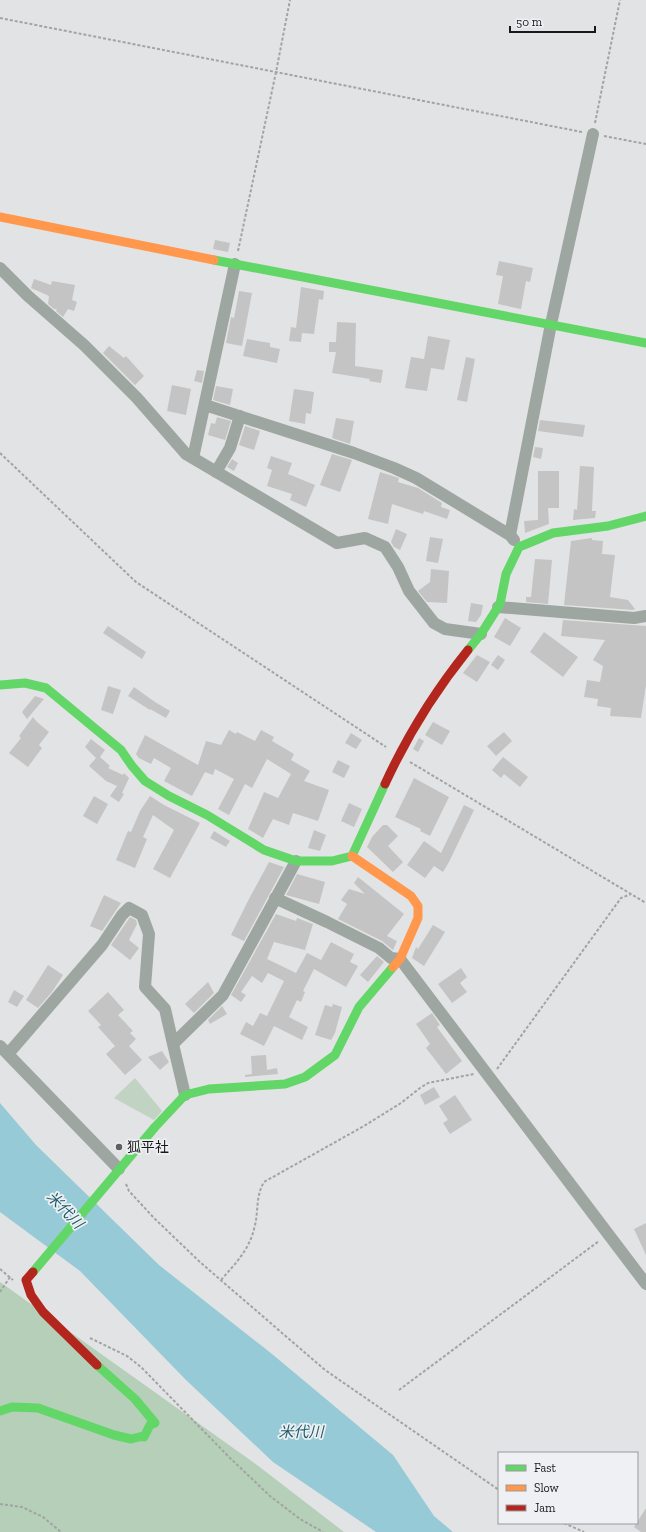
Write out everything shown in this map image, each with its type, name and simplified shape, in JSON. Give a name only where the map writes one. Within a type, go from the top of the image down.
[{"type":"street","points":[[510,535],[551,324],[593,134]]},
{"type":"street","points":[[0,217],[646,343]]},
{"type":"street","points":[[193,458],[235,264]]},
{"type":"street","points":[[0,268],[28,296],[84,345],[137,398],[186,454],[337,543],[365,538],[385,547],[398,567],[409,591],[434,623],[445,629],[481,634]]},
{"type":"street","points":[[205,405],[354,453],[399,470],[416,478],[510,535],[519,547]]},
{"type":"street","points":[[216,472],[230,448],[240,416]]},
{"type":"street","points":[[352,856],[398,755],[425,709],[452,670],[481,634],[500,604],[506,574],[519,547],[553,533],[608,526],[646,516]]},
{"type":"street","points":[[498,607],[634,618],[646,616]]},
{"type":"street","points":[[0,685],[25,683],[46,688],[121,750],[145,781],[169,796],[207,815],[264,850],[296,862],[332,861],[352,856],[411,896],[418,906],[418,918],[400,959],[359,1006],[335,1055],[305,1077],[285,1084],[209,1090],[185,1095],[119,1169],[26,1280],[31,1295],[43,1312],[110,1378],[135,1399],[155,1423],[150,1425],[144,1437],[131,1439],[114,1436],[38,1408],[12,1407],[0,1411]]},
{"type":"street","points":[[173,1044],[223,995],[296,862]]},
{"type":"street","points":[[275,898],[379,948],[391,958],[400,959],[646,1284]]},
{"type":"street","points":[[119,1169],[4,1050],[102,945],[122,915],[129,908],[142,915],[149,934],[145,987],[165,1008],[185,1095]]},
{"type":"path","points":[[235,264],[290,0]]},
{"type":"path","points":[[593,134],[620,0]]},
{"type":"path","points":[[0,18],[646,144]]},
{"type":"path","points":[[0,452],[136,582],[398,755],[646,903]]},
{"type":"path","points":[[220,1280],[247,1250],[255,1228],[257,1204],[260,1189],[264,1182],[364,1126],[401,1103],[428,1083],[488,1074],[621,898],[631,894]]},
{"type":"path","points":[[119,1169],[129,1191],[160,1223],[220,1280],[325,1370],[498,1489]]},
{"type":"path","points":[[399,1390],[608,1234]]},
{"type":"path","points":[[0,1292],[10,1278]]},
{"type":"path","points":[[85,1337],[127,1356],[141,1367],[229,1457],[270,1496],[300,1519],[323,1532]]},
{"type":"path","points":[[0,1504],[22,1507],[43,1517],[61,1532]]},
{"type":"path","points":[[566,1524],[584,1532]]},
{"type":"green space","points":[[135,1078],[162,1111],[154,1120],[114,1098]]},
{"type":"green space","points":[[0,1282],[257,1465],[344,1532],[0,1532]]},
{"type":"water","name":"米代川","points":[[0,1103],[36,1145],[159,1265],[272,1354],[393,1455],[434,1516],[453,1532],[376,1532],[273,1462],[186,1380],[80,1271],[0,1212]]},
{"type":"building","points":[[215,240],[230,243],[228,252],[213,249]]},
{"type":"building","points":[[499,261],[533,268],[530,282],[526,281],[521,309],[498,304],[503,276],[496,275]]},
{"type":"building","points":[[34,279],[51,285],[52,281],[75,285],[72,300],[77,302],[74,311],[68,309],[63,317],[56,311],[57,309],[54,309],[48,304],[49,296],[31,288]]},
{"type":"building","points":[[301,287],[324,291],[323,300],[319,299],[314,334],[302,333],[301,342],[289,341],[291,327],[296,328]]},
{"type":"building","points":[[239,291],[252,293],[242,346],[226,343],[231,317],[234,318]]},
{"type":"building","points":[[337,322],[356,323],[355,366],[383,370],[381,383],[369,381],[370,379],[332,373],[336,352],[329,352],[329,342],[336,342]]},
{"type":"building","points":[[428,336],[450,340],[444,370],[431,368],[427,391],[405,388],[411,357],[424,359]]},
{"type":"building","points":[[247,339],[270,343],[270,347],[280,349],[277,363],[243,356]]},
{"type":"building","points":[[109,346],[124,358],[126,356],[144,376],[135,385],[103,353]]},
{"type":"building","points":[[466,357],[475,359],[467,402],[457,400]]},
{"type":"building","points":[[197,370],[204,371],[202,383],[194,381]]},
{"type":"building","points":[[172,385],[191,389],[186,415],[167,411]]},
{"type":"building","points":[[216,386],[233,389],[230,405],[213,400]]},
{"type":"building","points":[[294,389],[314,392],[311,414],[306,413],[305,424],[289,421]]},
{"type":"building","points":[[217,417],[231,421],[225,440],[208,435],[211,423],[215,424]]},
{"type":"building","points":[[336,418],[354,421],[350,444],[332,438]]},
{"type":"building","points":[[540,420],[585,425],[583,437],[538,431]]},
{"type":"building","points":[[245,426],[260,431],[254,450],[239,445]]},
{"type":"building","points":[[535,447],[543,448],[541,459],[533,457]]},
{"type":"building","points":[[332,454],[352,460],[340,492],[320,485]]},
{"type":"building","points":[[271,456],[292,463],[288,474],[315,485],[306,507],[290,500],[292,494],[267,486],[272,470],[267,468]]},
{"type":"building","points":[[232,459],[238,463],[234,471],[227,467]]},
{"type":"building","points":[[580,466],[594,467],[592,511],[596,511],[595,518],[573,520],[574,509],[577,510]]},
{"type":"building","points":[[538,471],[559,471],[559,508],[548,508],[549,524],[525,533],[524,521],[538,520]]},
{"type":"building","points":[[380,472],[399,478],[398,482],[418,488],[442,503],[441,507],[450,510],[447,519],[424,511],[423,514],[392,504],[388,524],[368,519]]},
{"type":"building","points":[[396,529],[407,534],[400,550],[394,547],[391,542]]},
{"type":"building","points":[[430,537],[443,539],[438,563],[426,561]]},
{"type":"building","points":[[592,538],[592,540],[603,541],[602,554],[615,555],[610,597],[628,600],[635,609],[564,605],[571,541]]},
{"type":"building","points":[[535,559],[552,560],[548,604],[526,602],[526,597],[531,597]]},
{"type":"building","points":[[431,569],[449,571],[447,603],[427,602],[418,591],[430,582]]},
{"type":"building","points":[[471,603],[483,605],[481,615],[476,622],[468,621]]},
{"type":"building","points":[[505,618],[521,628],[510,646],[494,637]]},
{"type":"building","points":[[563,620],[646,626],[646,685],[641,718],[610,716],[611,708],[597,706],[598,699],[584,697],[587,680],[600,682],[603,666],[593,660],[605,640],[561,636]]},
{"type":"building","points":[[108,626],[146,652],[142,659],[103,633]]},
{"type":"building","points":[[544,632],[578,657],[563,677],[530,652]]},
{"type":"building","points":[[477,655],[490,662],[477,682],[463,673]]},
{"type":"building","points":[[498,655],[505,660],[498,670],[491,665]]},
{"type":"building","points":[[108,686],[121,690],[113,714],[101,710]]},
{"type":"building","points":[[134,687],[170,711],[166,718],[128,696]]},
{"type":"building","points":[[35,696],[44,699],[27,719],[22,712]]},
{"type":"building","points":[[33,717],[49,732],[39,745],[42,748],[28,767],[9,753],[21,738],[19,736]]},
{"type":"building","points":[[433,722],[450,731],[442,745],[425,735]]},
{"type":"building","points":[[229,730],[236,734],[237,732],[255,741],[261,730],[274,737],[272,741],[294,754],[291,760],[310,771],[304,781],[329,790],[318,821],[293,813],[289,825],[273,819],[263,838],[248,829],[264,792],[278,798],[291,774],[267,759],[252,788],[245,784],[229,815],[218,809],[234,779],[215,769],[213,775],[205,772],[192,796],[164,781],[171,768],[154,758],[151,764],[139,758],[136,754],[145,735],[198,765],[206,741],[221,745]]},
{"type":"building","points":[[504,732],[512,741],[496,756],[487,746]]},
{"type":"building","points":[[351,733],[362,740],[356,749],[345,743]]},
{"type":"building","points":[[419,738],[424,741],[418,752],[413,749]]},
{"type":"building","points":[[91,739],[105,750],[100,757],[110,766],[108,768],[123,775],[124,773],[129,778],[122,793],[124,794],[119,802],[110,796],[117,786],[106,781],[89,766],[96,758],[85,747]]},
{"type":"building","points":[[503,757],[528,777],[520,787],[504,774],[501,778],[492,770]]},
{"type":"building","points":[[338,760],[350,766],[344,778],[332,772]]},
{"type":"building","points":[[414,778],[449,797],[430,836],[420,831],[421,829],[395,817]]},
{"type":"building","points":[[94,796],[108,804],[97,824],[83,816]]},
{"type":"building","points":[[150,796],[164,805],[200,823],[170,878],[153,869],[174,830],[153,815],[143,837],[147,839],[135,868],[116,860],[128,831],[131,832],[140,811]]},
{"type":"building","points":[[349,803],[362,809],[354,827],[341,821]]},
{"type":"building","points":[[464,805],[474,810],[449,862],[443,872],[434,866],[425,878],[407,865],[424,841],[441,853]]},
{"type":"building","points":[[383,825],[387,825],[398,836],[388,846],[403,862],[393,872],[367,847],[372,837]]},
{"type":"building","points":[[314,830],[326,835],[320,851],[308,848]]},
{"type":"building","points":[[214,831],[230,841],[226,847],[210,838]]},
{"type":"building","points":[[269,862],[284,867],[244,941],[231,935]]},
{"type":"building","points":[[297,874],[325,882],[319,904],[286,895]]},
{"type":"building","points":[[358,877],[404,914],[387,936],[397,941],[393,950],[382,941],[338,919],[347,904],[341,900],[349,889],[365,894],[354,883]]},
{"type":"building","points":[[104,895],[121,903],[102,931],[90,926]]},
{"type":"building","points":[[276,914],[296,921],[297,918],[313,924],[305,950],[274,942],[267,959],[296,973],[307,953],[321,960],[331,942],[354,954],[350,962],[358,966],[346,987],[314,969],[303,991],[305,992],[301,1002],[297,1000],[289,1017],[308,1027],[302,1040],[274,1026],[264,1046],[240,1034],[246,1022],[253,1026],[260,1013],[267,1016],[284,981],[268,973],[262,983],[252,976],[241,992],[246,995],[241,1002],[231,995]]},
{"type":"building","points":[[130,917],[136,920],[137,924],[129,940],[139,948],[130,960],[111,945]]},
{"type":"building","points":[[433,925],[445,932],[424,966],[412,958],[416,947],[418,949]]},
{"type":"building","points":[[377,956],[384,962],[368,982],[360,975]]},
{"type":"building","points":[[48,965],[63,975],[52,992],[38,1008],[26,1000]]},
{"type":"building","points":[[461,968],[467,977],[460,983],[467,992],[452,1003],[438,984]]},
{"type":"building","points":[[208,982],[214,993],[194,1013],[185,1004]]},
{"type":"building","points":[[14,990],[24,996],[17,1007],[8,1002]]},
{"type":"building","points":[[108,992],[124,1010],[118,1015],[133,1031],[130,1033],[136,1039],[129,1046],[142,1060],[125,1075],[106,1054],[115,1046],[98,1027],[101,1025],[88,1011]]},
{"type":"building","points":[[333,1004],[342,1007],[335,1033],[331,1040],[315,1035],[325,1005],[332,1007]]},
{"type":"building","points":[[222,1006],[227,1014],[210,1024],[208,1020]]},
{"type":"building","points":[[432,1013],[440,1025],[437,1027],[462,1061],[446,1074],[426,1048],[430,1044],[416,1024]]},
{"type":"building","points":[[162,1051],[169,1062],[160,1070],[148,1057]]},
{"type":"building","points":[[266,1055],[267,1070],[277,1068],[278,1074],[245,1077],[245,1075],[252,1074],[251,1056]]},
{"type":"building","points":[[434,1087],[440,1097],[425,1105],[420,1095]]},
{"type":"building","points":[[455,1095],[472,1120],[450,1134],[443,1123],[448,1120],[439,1106]]},
{"type":"building","points":[[646,1223],[646,1255],[634,1229]]},
{"type":"building","points":[[646,1508],[646,1532],[641,1532],[634,1527],[636,1524],[638,1524],[638,1521]]},
{"type":"traffic: fast","points":[[214,260],[646,343]]},
{"type":"traffic: fast","points":[[468,650],[481,634],[500,604],[506,574],[519,547],[553,533],[608,526],[646,516]]},
{"type":"traffic: fast","points":[[0,685],[25,683],[46,688],[121,750],[145,781],[169,796],[207,815],[264,850],[296,861],[332,861],[352,856],[385,784]]},
{"type":"traffic: fast","points":[[33,1272],[155,1127],[185,1095],[209,1089],[285,1084],[305,1077],[335,1055],[359,1007],[393,967]]},
{"type":"traffic: fast","points":[[0,1411],[12,1407],[38,1408],[114,1435],[131,1439],[144,1437],[150,1425],[155,1423],[135,1399],[97,1365]]},
{"type":"traffic: slow","points":[[0,217],[214,260]]},
{"type":"traffic: slow","points":[[352,856],[411,896],[418,906],[418,918],[400,959],[393,967]]},
{"type":"traffic: jam","points":[[385,784],[422,714],[444,681],[468,650]]},
{"type":"traffic: jam","points":[[33,1272],[26,1280],[31,1295],[43,1312],[97,1365]]},
{"type":"place","name":"狐平社","points":[[119,1147]]}]
